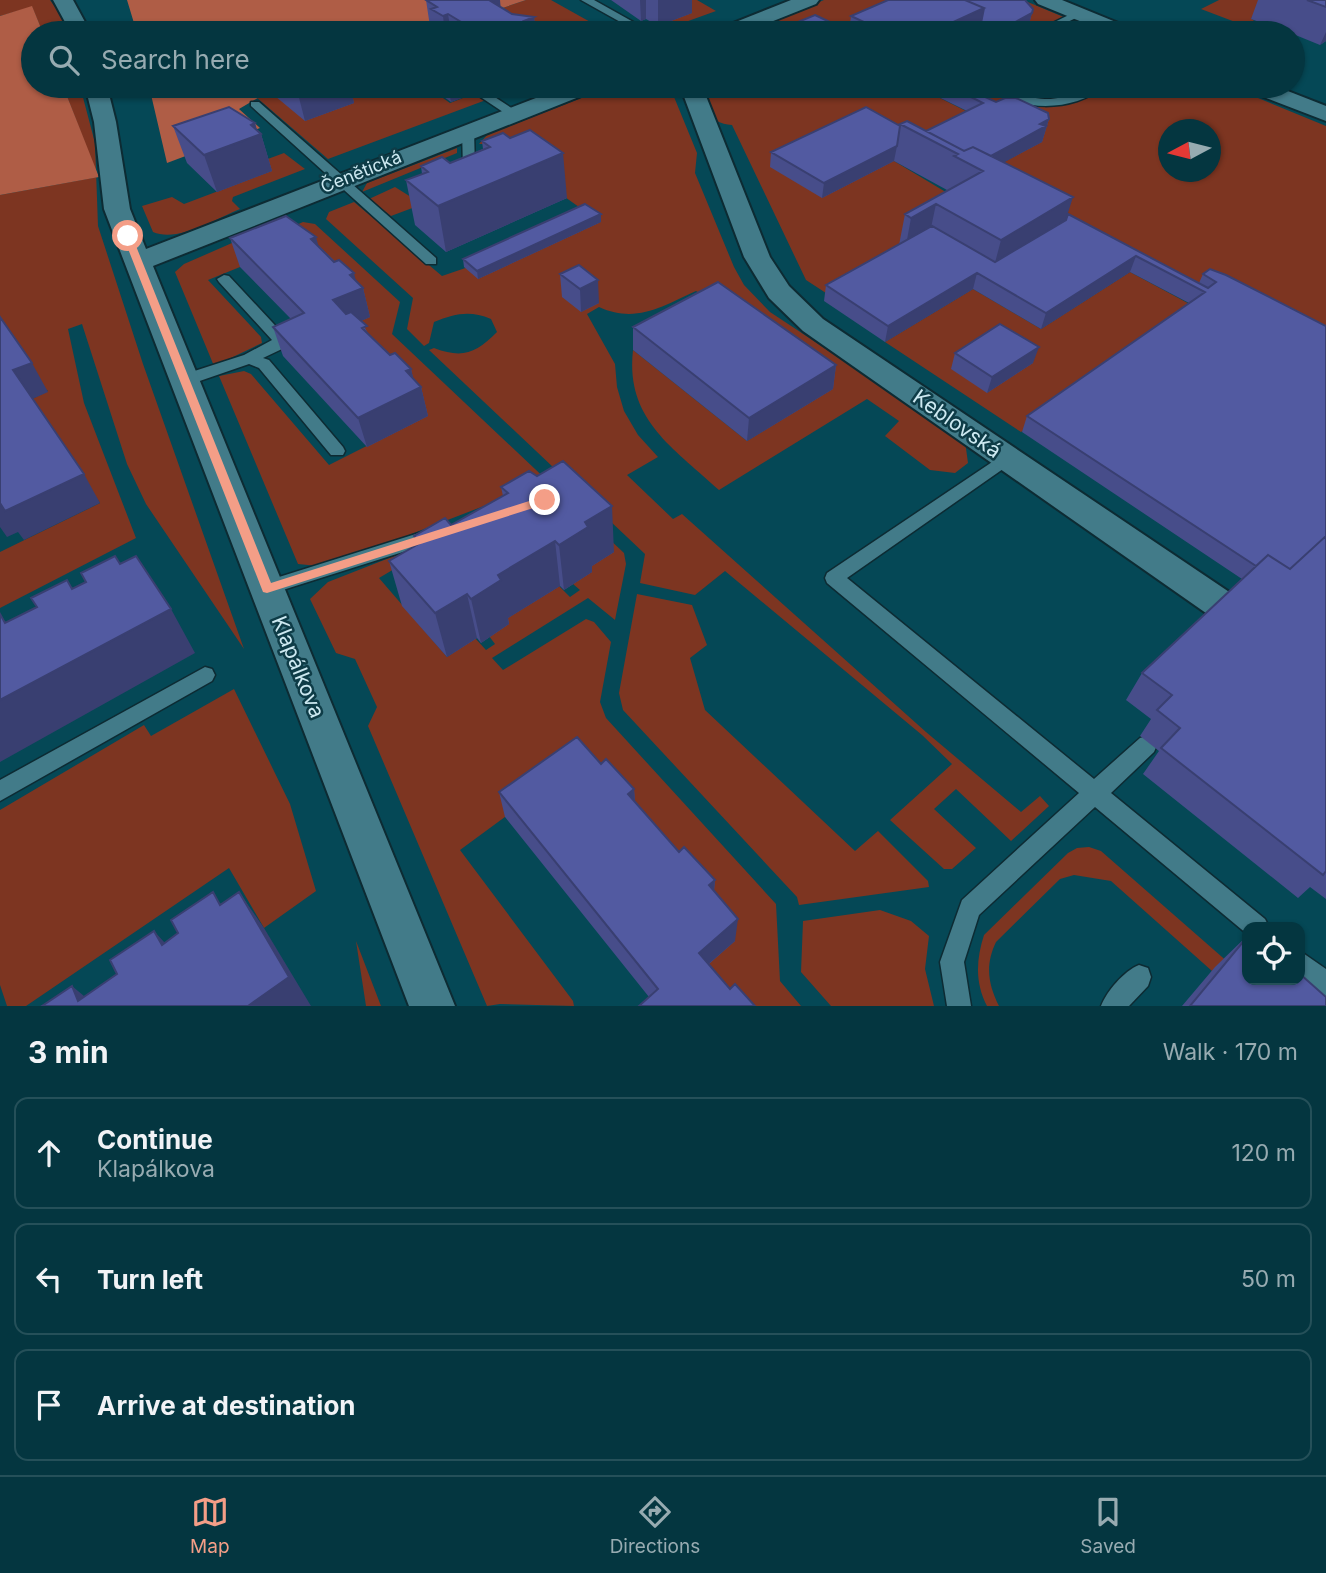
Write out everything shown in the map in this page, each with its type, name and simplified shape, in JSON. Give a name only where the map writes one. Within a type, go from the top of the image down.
[{"type":"street","points":[[63,0],[74,21]]},
{"type":"street","points":[[756,21],[809,0]]},
{"type":"street","points":[[1045,0],[1096,21]]},
{"type":"street","name":"Klapálkova","points":[[99,98],[117,209],[432,1006]]},
{"type":"street","name":"Čenětická","points":[[138,262],[554,98]]},
{"type":"street","name":"Keblovská","points":[[696,98],[757,257],[779,292],[813,325],[1326,677]]},
{"type":"street","points":[[1286,98],[1326,114]]},
{"type":"lane","points":[[586,0],[625,21]]},
{"type":"lane","points":[[1064,21],[1079,14]]},
{"type":"lane","points":[[489,98],[513,113]]},
{"type":"lane","points":[[1018,98],[1054,104],[1069,98]]},
{"type":"lane","points":[[255,104],[431,261]]},
{"type":"lane","points":[[456,186],[468,169],[468,130]]},
{"type":"lane","points":[[185,380],[249,359],[277,346],[280,339],[223,279]]},
{"type":"lane","points":[[249,359],[264,364],[337,451]]},
{"type":"lane","points":[[1007,458],[834,578],[1251,922]]},
{"type":"lane","points":[[267,589],[454,529]]},
{"type":"lane","points":[[0,790],[205,675]]},
{"type":"lane","points":[[960,1006],[952,962],[970,908],[1147,745]]},
{"type":"lane","points":[[1305,967],[1326,985]]},
{"type":"lane","points":[[1112,1006],[1139,977]]},
{"type":"shaded area","points":[[0,0],[50,0],[63,21],[38,21],[32,7],[0,16]]},
{"type":"shaded area","points":[[127,0],[526,0],[464,21],[133,21]]},
{"type":"shaded area","points":[[526,0],[551,0],[589,21],[464,21]]},
{"type":"shaded area","points":[[673,0],[697,0],[716,11],[688,21],[669,21],[691,13]]},
{"type":"shaded area","points":[[824,0],[956,0],[920,21],[773,21]]},
{"type":"shaded area","points":[[1023,0],[1073,21],[1028,21],[1015,6]]},
{"type":"shaded area","points":[[1219,0],[1316,0],[1251,18],[1254,21],[1232,21],[1201,9]]},
{"type":"shaded area","points":[[32,6],[38,21],[21,21],[21,98],[68,98],[99,177],[0,195],[0,16]]},
{"type":"shaded area","points":[[68,98],[83,98],[95,143],[96,172]]},
{"type":"shaded area","points":[[152,98],[258,98],[239,109],[260,128],[167,163]]},
{"type":"shaded area","points":[[257,98],[443,98],[450,103],[463,98],[486,100],[328,159]]},
{"type":"shaded area","points":[[581,98],[674,98],[697,153],[695,173],[744,285],[770,312],[965,441],[968,463],[955,473],[930,470],[885,436],[899,421],[867,399],[719,490],[670,446],[645,414],[637,396],[633,350],[747,441],[832,388],[696,291],[649,311],[625,314],[599,307],[587,314],[615,364],[617,387],[624,411],[638,435],[658,457],[627,475],[673,519],[682,514],[926,732],[1021,812],[1040,796],[1049,806],[1011,841],[956,789],[934,809],[976,848],[952,869],[944,869],[890,820],[952,764],[922,735],[725,571],[695,595],[640,583],[645,554],[429,350],[434,348],[461,353],[475,349],[497,332],[491,319],[462,314],[434,322],[429,343],[424,346],[407,329],[413,298],[326,219],[329,212],[354,202],[442,276],[600,222],[534,175],[507,143],[479,144],[487,135]]},
{"type":"shaded area","points":[[701,98],[940,98],[980,118],[894,161],[974,209],[832,297],[806,280],[732,125],[712,118]]},
{"type":"shaded area","points":[[952,98],[1258,98],[1326,126],[1326,346],[1196,290],[971,180],[1041,142]]},
{"type":"shaded area","points":[[457,148],[457,153],[362,192],[367,183]]},
{"type":"shaded area","points":[[284,153],[305,169],[233,197],[232,201],[240,209],[197,228],[163,235],[153,232],[142,206],[172,197],[184,204],[271,171],[265,160]]},
{"type":"shaded area","points":[[96,177],[98,226],[143,364],[244,649],[146,504],[127,464],[82,324],[68,329],[84,403],[136,538],[0,608],[0,552],[100,503],[30,400],[48,391],[0,353],[0,195]]},
{"type":"shaded area","points":[[395,187],[411,197],[415,207],[391,216],[369,199]]},
{"type":"shaded area","points":[[303,222],[315,224],[400,302],[392,334],[624,553],[626,564],[615,620],[588,598],[492,658],[503,670],[586,619],[594,622],[611,642],[600,702],[606,718],[776,904],[780,981],[801,1006],[733,1006],[578,763],[460,850],[573,1001],[574,1006],[487,1006],[368,726],[377,707],[355,659],[336,653],[310,599],[328,582],[430,542],[433,546],[379,578],[447,657],[475,638],[486,650],[495,644],[489,636],[506,619],[559,586],[570,597],[580,590],[573,584],[541,484],[336,563],[318,566],[298,564],[219,376],[244,371],[251,374],[329,465],[426,416],[294,245],[208,280],[261,337],[262,343],[214,366],[175,272],[184,264],[262,230],[278,233]]},
{"type":"shaded area","points":[[1130,272],[1197,308],[1021,432],[885,342],[973,289],[1041,329]]},
{"type":"shaded area","points":[[637,594],[692,605],[707,645],[690,658],[705,710],[855,851],[878,831],[928,881],[929,887],[799,905],[797,897],[623,710],[619,693]]},
{"type":"shaded area","points":[[234,689],[290,804],[316,891],[264,928],[229,868],[26,1006],[7,1006],[0,985],[0,810],[144,725],[151,736]]},
{"type":"shaded area","points":[[1089,847],[1101,851],[1242,974],[1242,984],[1215,968],[1212,971],[1111,881],[1074,875],[1060,879],[996,942],[990,959],[989,974],[999,1006],[987,1006],[980,989],[978,971],[984,935],[1068,853],[1077,848]]},
{"type":"shaded area","points":[[880,910],[911,921],[929,936],[925,969],[934,1006],[831,1006],[801,972],[803,921]]},
{"type":"shaded area","points":[[356,941],[381,1006],[366,1006]]},
{"type":"shaded area","points":[[1243,985],[1254,985],[1278,1006]]},
{"type":"building","points":[[426,0],[489,0],[512,14],[534,17],[524,21],[460,21],[431,9],[437,7]]},
{"type":"building","points":[[888,0],[965,0],[984,8],[956,21],[862,21],[851,16]]},
{"type":"building","points":[[965,0],[1025,0],[1033,9],[1032,13],[1017,21],[981,21],[984,8]]},
{"type":"building","points":[[1307,0],[1326,0],[1326,7]]},
{"type":"building","points":[[815,15],[828,21],[800,21]]},
{"type":"building","points":[[973,98],[987,98],[996,102],[1005,98],[1016,98],[1048,113],[1049,119],[1040,124],[1046,126],[991,156],[973,147],[964,151],[926,131],[983,103]]},
{"type":"building","points":[[229,107],[255,123],[251,125],[261,134],[204,155],[173,126]]},
{"type":"building","points":[[866,107],[900,126],[897,146],[824,183],[771,152]]},
{"type":"building","points":[[907,121],[964,151],[973,147],[1073,197],[1001,240],[936,204],[911,218],[905,214],[983,171],[954,156],[958,154],[900,124]]},
{"type":"building","points":[[530,130],[563,153],[438,206],[406,180],[428,172],[421,166],[442,157],[450,163],[490,147],[482,141],[503,133],[510,138]]},
{"type":"building","points":[[585,204],[601,214],[477,271],[463,259]]},
{"type":"building","points":[[1068,214],[1208,288],[1216,282],[1203,274],[1210,269],[1326,326],[1326,536],[1290,569],[1268,555],[1256,566],[1027,416],[1205,292],[1136,256],[1046,313],[977,273],[888,326],[826,285],[932,226],[995,262],[1066,220]]},
{"type":"building","points":[[286,216],[316,237],[311,239],[334,262],[339,260],[354,273],[350,275],[363,288],[333,300],[346,314],[351,312],[367,326],[362,328],[390,355],[395,353],[411,369],[406,371],[421,387],[358,418],[273,327],[304,313],[230,238]]},
{"type":"building","points":[[579,265],[598,280],[580,289],[560,274]]},
{"type":"building","points":[[718,282],[836,365],[749,418],[633,327]]},
{"type":"building","points":[[0,317],[32,363],[13,370],[84,474],[5,511],[0,503]]},
{"type":"building","points":[[1000,324],[1039,347],[992,377],[955,353]]},
{"type":"building","points":[[563,461],[612,506],[585,522],[588,527],[559,545],[555,541],[498,575],[501,580],[471,599],[467,594],[435,613],[389,561],[420,543],[414,536],[445,518],[451,525],[508,493],[501,487],[529,471],[537,476]]},
{"type":"building","points":[[1326,536],[1326,871],[1323,875],[1161,748],[1180,728],[1157,710],[1172,695],[1142,673],[1268,555],[1290,569]]},
{"type":"building","points":[[115,556],[120,564],[136,556],[171,609],[0,700],[0,614],[5,623],[37,607],[31,598],[67,580],[72,589],[86,582],[81,573]]},
{"type":"building","points":[[577,737],[601,764],[606,759],[634,789],[628,794],[679,852],[684,847],[715,880],[709,885],[738,919],[699,953],[730,989],[735,984],[755,1006],[639,1006],[658,989],[499,792]]},
{"type":"building","points":[[213,892],[220,905],[239,892],[289,977],[248,1006],[42,1006],[72,986],[78,1001],[117,974],[110,960],[154,931],[162,945],[178,933],[171,920]]},
{"type":"building","points":[[1242,943],[1242,985],[1305,985],[1305,978],[1326,997],[1326,1006],[1190,1006]]},
{"type":"route","points":[[128,236],[267,589],[545,500]]}]
